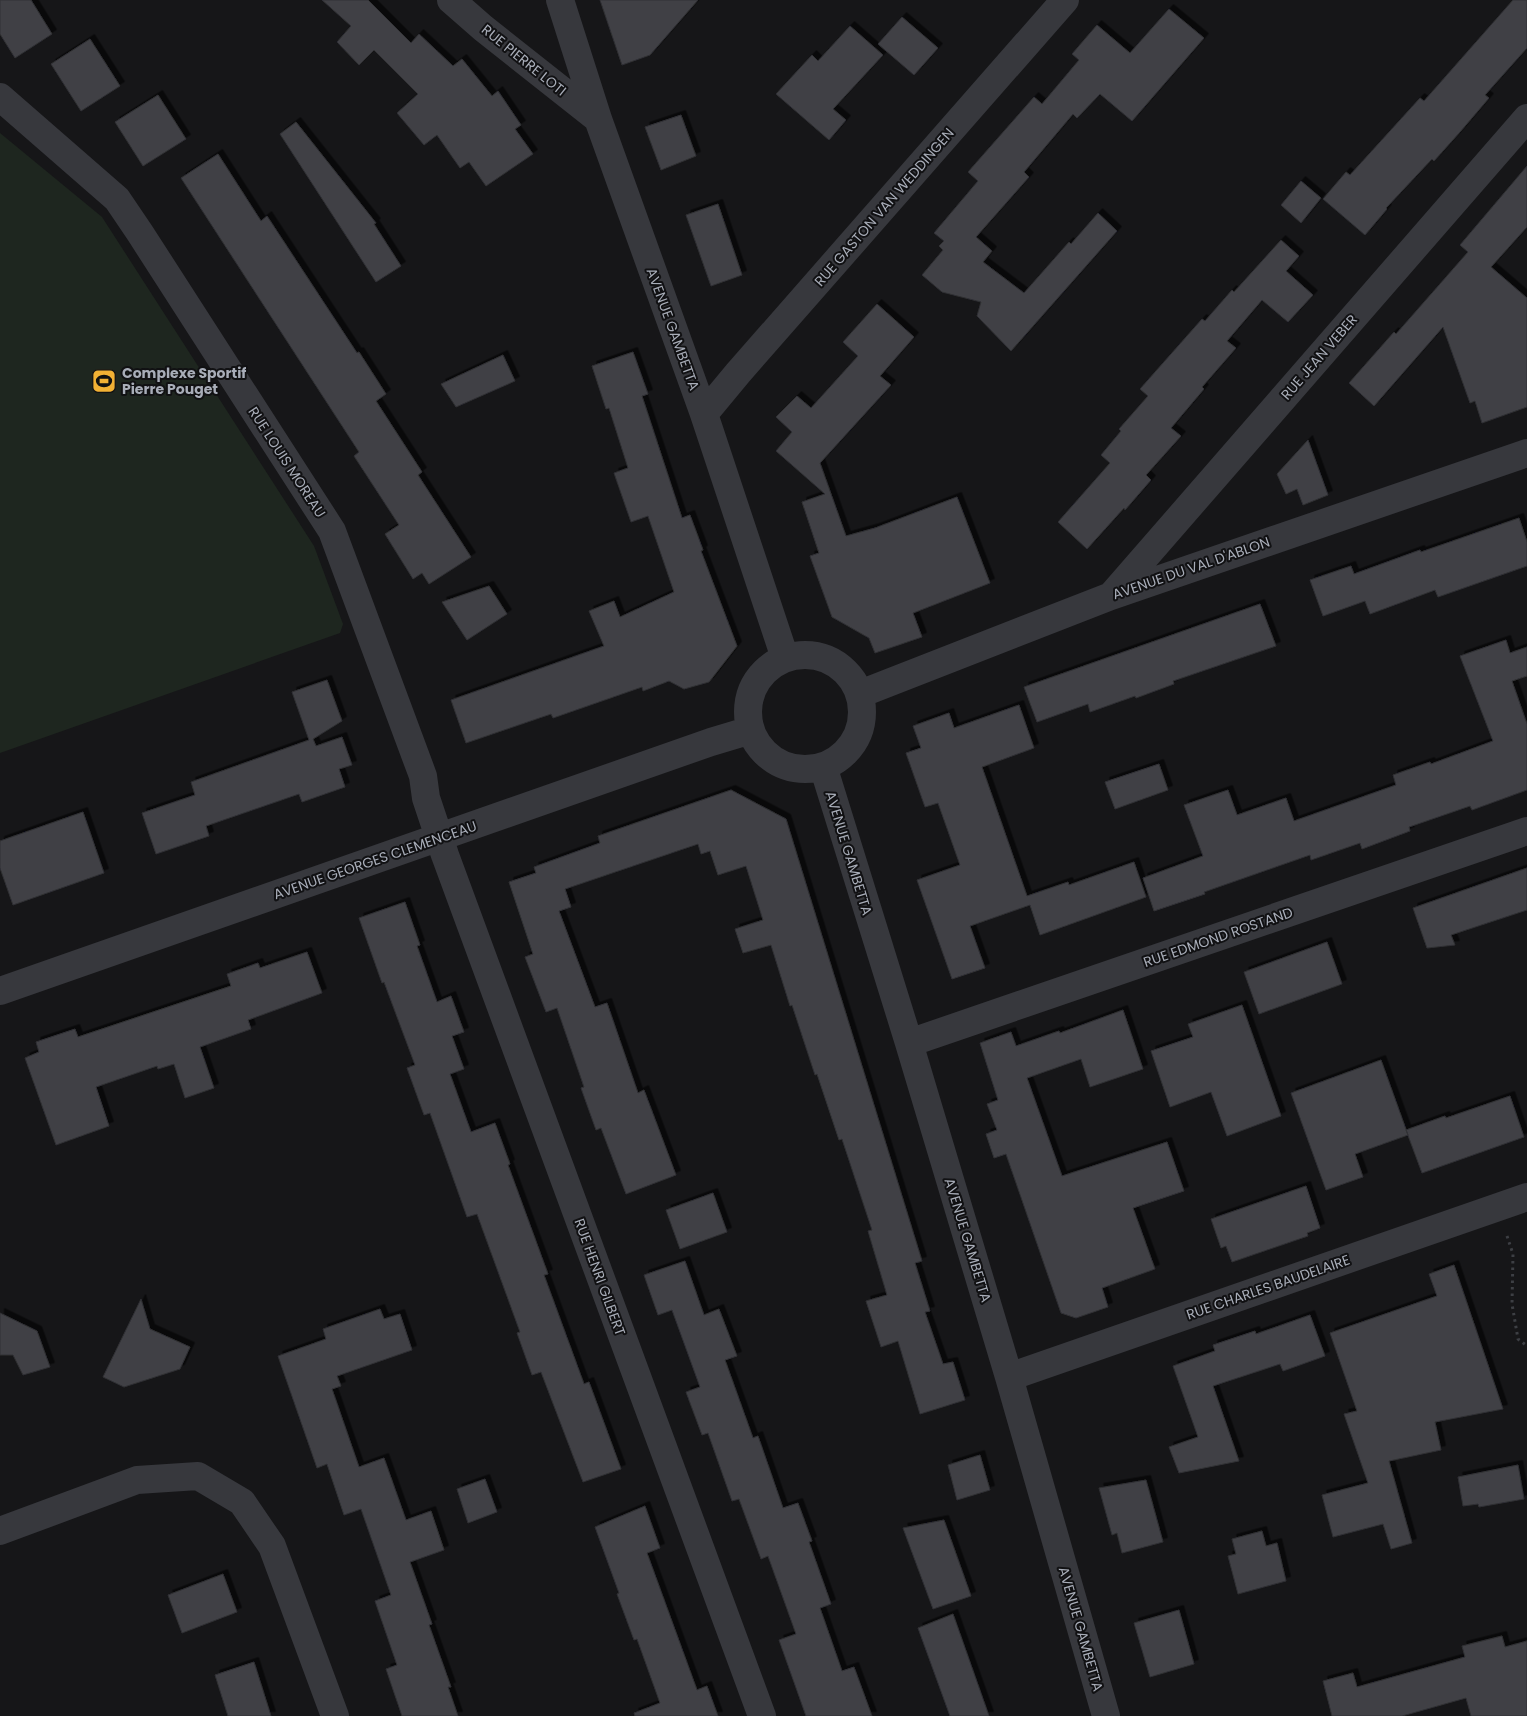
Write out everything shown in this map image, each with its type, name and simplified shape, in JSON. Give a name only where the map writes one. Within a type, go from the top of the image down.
[{"type":"street","name":"RUE PIERRE LOTI","points":[[451,0],[483,28],[598,119]]},
{"type":"street","name":"AVENUE GAMBETTA","points":[[560,0],[598,119],[704,414],[785,658]]},
{"type":"street","name":"RUE GASTON VAN WEDDINGEN","points":[[704,414],[1065,0]]},
{"type":"street","name":"RUE LOUIS MOREAU","points":[[0,97],[117,199],[146,241],[332,531],[423,776],[426,798],[440,838]]},
{"type":"street","name":"RUE JEAN VEBER","points":[[1111,596],[1527,118]]},
{"type":"street","name":"AVENUE DU VAL D'ABLON","points":[[860,694],[1111,596],[1527,453]]},
{"type":"street","points":[[804,654],[822,656],[838,665],[851,678],[860,694],[863,712],[860,730],[851,746],[839,758],[823,766],[805,769],[788,766],[772,758],[759,746],[751,730],[748,713],[750,695],[758,679],[770,666],[785,658],[804,654]]},
{"type":"street","name":"AVENUE GEORGES CLEMENCEAU","points":[[0,992],[711,742],[751,730]]},
{"type":"street","name":"AVENUE GAMBETTA","points":[[823,766],[909,1043],[1009,1378],[1106,1716]]},
{"type":"street","name":"RUE EDMOND ROSTAND","points":[[909,1043],[1527,831]]},
{"type":"street","name":"RUE HENRI GILBERT","points":[[440,838],[762,1716]]},
{"type":"street","name":"RUE CHARLES BAUDELAIRE","points":[[1009,1378],[1527,1197]]},
{"type":"street","points":[[0,1531],[137,1480],[198,1476],[242,1502],[272,1546],[335,1716]]},
{"type":"path","points":[[1498,1207],[1513,1254],[1512,1304],[1518,1340],[1527,1346]]},
{"type":"shaded area","name":"Complexe Sportif Pierre Pouget","points":[[0,133],[102,217],[314,546],[343,624],[340,633],[0,753]]},
{"type":"building","points":[[0,0],[31,0],[52,34],[15,58],[0,34]]},
{"type":"building","points":[[322,0],[368,0],[411,43],[419,34],[453,66],[462,59],[492,96],[498,91],[521,125],[515,129],[533,154],[486,186],[469,162],[460,168],[437,135],[424,145],[397,113],[418,94],[374,50],[359,65],[337,42],[351,26]]},
{"type":"building","points":[[600,0],[698,0],[650,55],[622,65]]},
{"type":"building","points":[[1513,0],[1527,0],[1527,48],[1485,95],[1489,98],[1460,132],[1434,161],[1432,159],[1386,208],[1365,235],[1323,199],[1346,172],[1350,175],[1420,98],[1424,101]]},
{"type":"building","points":[[1169,9],[1204,38],[1132,121],[1100,94],[1077,118],[1073,114],[1024,172],[1029,177],[976,237],[992,251],[983,262],[1024,293],[1069,242],[1071,244],[1098,213],[1117,231],[1011,351],[977,316],[981,302],[942,292],[922,275],[943,250],[939,246],[944,241],[934,233],[978,181],[968,172],[1034,97],[1042,104],[1079,60],[1072,54],[1097,25],[1130,53]]},
{"type":"building","points":[[902,17],[938,48],[914,75],[878,44]]},
{"type":"building","points":[[850,26],[883,55],[833,109],[846,120],[829,140],[776,94],[812,55],[818,61]]},
{"type":"building","points":[[90,39],[120,86],[81,111],[51,64]]},
{"type":"building","points":[[158,95],[186,139],[143,166],[115,122]]},
{"type":"building","points":[[681,115],[696,156],[661,170],[645,127]]},
{"type":"building","points":[[296,122],[376,223],[374,224],[401,266],[376,282],[280,134]]},
{"type":"building","points":[[218,154],[261,221],[267,216],[386,394],[376,401],[422,472],[418,475],[471,557],[429,584],[422,573],[413,579],[385,534],[399,525],[354,456],[359,452],[181,178]]},
{"type":"building","points":[[1527,166],[1527,227],[1491,267],[1527,298],[1527,407],[1482,423],[1475,401],[1470,403],[1443,327],[1374,406],[1349,383],[1394,332],[1396,334],[1468,252],[1460,245]]},
{"type":"building","points":[[1301,181],[1321,198],[1301,223],[1281,205]]},
{"type":"building","points":[[718,204],[742,275],[711,286],[686,215]]},
{"type":"building","points":[[1281,240],[1299,256],[1286,271],[1313,295],[1288,322],[1262,300],[1227,341],[1236,348],[1202,387],[1204,389],[1171,428],[1181,436],[1146,475],[1151,480],[1087,549],[1058,522],[1110,463],[1101,455],[1121,431],[1119,429],[1148,396],[1140,389],[1202,319],[1205,321],[1232,290],[1234,292]]},
{"type":"building","points":[[877,304],[914,337],[880,376],[891,385],[820,463],[846,536],[875,528],[957,497],[990,583],[913,613],[922,637],[875,653],[869,638],[832,617],[810,556],[819,553],[802,502],[825,494],[776,451],[792,432],[776,417],[797,396],[811,408],[858,356],[843,342]]},
{"type":"building","points":[[633,352],[648,394],[642,396],[682,518],[690,515],[703,550],[701,551],[737,646],[709,682],[684,689],[669,681],[643,691],[642,687],[553,718],[551,714],[466,743],[451,700],[604,646],[589,611],[614,601],[620,617],[674,592],[648,516],[631,522],[614,473],[628,468],[609,408],[606,409],[592,366]]},
{"type":"building","points":[[503,355],[515,381],[456,407],[441,384]]},
{"type":"building","points":[[1308,440],[1328,495],[1303,505],[1297,489],[1286,494],[1277,474]]},
{"type":"building","points":[[1519,518],[1527,542],[1527,566],[1438,597],[1435,590],[1370,614],[1365,601],[1323,616],[1310,580],[1351,566],[1354,574],[1420,550],[1421,552]]},
{"type":"building","points":[[489,586],[507,614],[467,640],[442,602]]},
{"type":"building","points":[[1260,604],[1276,646],[1173,681],[1174,684],[1136,698],[1135,696],[1090,712],[1088,704],[1037,722],[1024,687]]},
{"type":"building","points":[[1506,640],[1510,653],[1527,647],[1527,676],[1512,681],[1527,724],[1527,790],[1472,810],[1470,806],[1409,827],[1410,831],[1362,849],[1360,843],[1311,860],[1310,855],[1154,911],[1143,878],[1203,856],[1184,805],[1228,790],[1237,815],[1286,798],[1294,821],[1396,785],[1393,775],[1430,762],[1431,764],[1493,741],[1460,656]]},
{"type":"building","points":[[327,680],[342,721],[313,739],[316,746],[342,737],[352,765],[339,769],[345,787],[302,802],[299,794],[206,826],[209,836],[156,854],[142,813],[195,795],[191,782],[309,740],[292,692]]},
{"type":"building","points":[[1019,705],[1034,748],[982,767],[1027,896],[1068,882],[1069,885],[1134,862],[1146,897],[1040,935],[1030,905],[970,926],[985,968],[952,979],[917,880],[960,865],[938,803],[925,807],[906,753],[921,748],[913,726],[949,713],[954,728]]},
{"type":"building","points":[[1159,764],[1168,790],[1115,809],[1105,782]]},
{"type":"building","points":[[731,790],[786,819],[922,1261],[915,1263],[930,1311],[925,1312],[943,1364],[953,1362],[965,1400],[920,1414],[898,1341],[881,1347],[866,1301],[887,1295],[868,1231],[872,1230],[842,1139],[839,1140],[817,1074],[815,1075],[792,1005],[790,1006],[771,945],[743,953],[735,929],[763,920],[746,866],[718,875],[710,851],[701,854],[698,844],[565,889],[571,907],[559,911],[595,1007],[607,1003],[638,1093],[644,1090],[676,1175],[626,1194],[601,1128],[596,1130],[581,1088],[584,1087],[557,1008],[546,1012],[525,957],[533,954],[509,882],[536,873],[534,867],[600,843],[598,836]]},
{"type":"building","points":[[83,812],[104,873],[13,905],[0,868],[0,841]]},
{"type":"building","points":[[1527,868],[1527,910],[1451,935],[1455,945],[1427,948],[1413,908]]},
{"type":"building","points":[[405,902],[420,945],[417,946],[437,1002],[451,996],[464,1032],[452,1036],[464,1069],[450,1074],[471,1132],[495,1123],[510,1164],[508,1165],[548,1274],[544,1275],[584,1384],[589,1382],[621,1469],[583,1482],[541,1372],[532,1375],[517,1333],[520,1332],[477,1214],[467,1217],[430,1113],[424,1115],[407,1068],[415,1065],[384,982],[382,983],[359,918]]},
{"type":"building","points":[[1327,942],[1342,984],[1259,1014],[1244,972]]},
{"type":"building","points":[[307,952],[322,993],[248,1020],[251,1029],[200,1047],[214,1088],[185,1098],[174,1064],[158,1069],[157,1066],[96,1087],[109,1126],[56,1145],[25,1058],[39,1052],[36,1042],[75,1029],[78,1037],[231,986],[227,974],[258,963],[260,968]]},
{"type":"building","points":[[1242,1005],[1281,1116],[1227,1136],[1211,1092],[1170,1107],[1151,1051],[1193,1037],[1188,1024]]},
{"type":"building","points":[[1123,1010],[1143,1069],[1090,1087],[1081,1059],[1027,1078],[1062,1176],[1167,1142],[1184,1191],[1133,1208],[1155,1269],[1102,1288],[1108,1307],[1076,1318],[1061,1313],[1006,1154],[994,1158],[986,1134],[997,1130],[987,1104],[998,1100],[980,1043],[1011,1032],[1016,1046],[1059,1031],[1060,1033]]},
{"type":"building","points":[[1381,1060],[1408,1135],[1355,1154],[1363,1177],[1326,1190],[1291,1093]]},
{"type":"building","points":[[1510,1096],[1524,1137],[1422,1173],[1406,1130]]},
{"type":"building","points":[[1306,1186],[1320,1228],[1307,1233],[1308,1236],[1232,1262],[1226,1246],[1221,1248],[1211,1219]]},
{"type":"building","points":[[713,1193],[727,1232],[680,1249],[666,1210]]},
{"type":"building","points":[[685,1261],[704,1315],[719,1309],[737,1356],[725,1360],[753,1438],[758,1436],[783,1508],[798,1503],[812,1541],[809,1542],[831,1604],[820,1608],[842,1671],[854,1667],[872,1716],[806,1716],[779,1640],[796,1634],[768,1556],[761,1559],[739,1499],[732,1501],[708,1433],[702,1435],[686,1392],[700,1387],[672,1310],[658,1315],[644,1275]]},
{"type":"building","points":[[1454,1265],[1503,1409],[1435,1422],[1441,1450],[1389,1461],[1412,1543],[1391,1549],[1383,1524],[1333,1537],[1322,1495],[1368,1483],[1344,1414],[1357,1411],[1330,1333],[1437,1296],[1429,1274]]},
{"type":"building","points":[[141,1299],[150,1329],[190,1347],[180,1369],[124,1387],[103,1377]]},
{"type":"building","points":[[380,1309],[384,1319],[400,1314],[412,1350],[337,1376],[341,1386],[332,1389],[359,1467],[384,1458],[406,1520],[431,1511],[444,1550],[410,1562],[432,1624],[429,1625],[451,1687],[448,1687],[458,1716],[402,1716],[386,1669],[397,1665],[375,1601],[391,1595],[361,1509],[344,1515],[327,1464],[317,1468],[278,1356],[326,1339],[323,1329]]},
{"type":"building","points":[[0,1313],[37,1331],[50,1367],[23,1375],[13,1355],[0,1355]]},
{"type":"building","points":[[1310,1315],[1325,1356],[1283,1371],[1280,1364],[1213,1386],[1239,1461],[1179,1473],[1169,1447],[1198,1437],[1173,1366],[1215,1351],[1213,1345],[1255,1331],[1256,1334]]},
{"type":"building","points":[[980,1455],[990,1490],[957,1500],[948,1465]]},
{"type":"building","points":[[1518,1465],[1524,1499],[1479,1507],[1478,1504],[1463,1506],[1458,1477]]},
{"type":"building","points":[[485,1479],[497,1512],[468,1523],[457,1489]]},
{"type":"building","points":[[1146,1480],[1163,1542],[1122,1553],[1117,1533],[1112,1535],[1099,1488]]},
{"type":"building","points":[[645,1506],[660,1548],[647,1553],[697,1690],[707,1686],[718,1716],[635,1716],[634,1713],[660,1703],[637,1639],[634,1640],[617,1594],[619,1593],[595,1527]]},
{"type":"building","points":[[944,1520],[971,1596],[933,1609],[903,1528]]},
{"type":"building","points":[[1262,1531],[1266,1546],[1277,1543],[1286,1581],[1238,1594],[1228,1556],[1236,1554],[1232,1539]]},
{"type":"building","points":[[223,1574],[237,1612],[182,1633],[168,1595]]},
{"type":"building","points":[[1179,1610],[1194,1664],[1150,1677],[1134,1623]]},
{"type":"building","points":[[953,1614],[989,1716],[950,1716],[918,1628]]},
{"type":"building","points":[[1502,1636],[1505,1647],[1527,1641],[1527,1716],[1471,1716],[1466,1698],[1402,1716],[1332,1716],[1323,1681],[1353,1673],[1357,1687],[1465,1657],[1462,1646]]},
{"type":"building","points":[[254,1662],[271,1716],[228,1716],[215,1675]]},
{"type":"place","name":"Complexe Sportif Pierre Pouget","points":[[104,381]]}]
